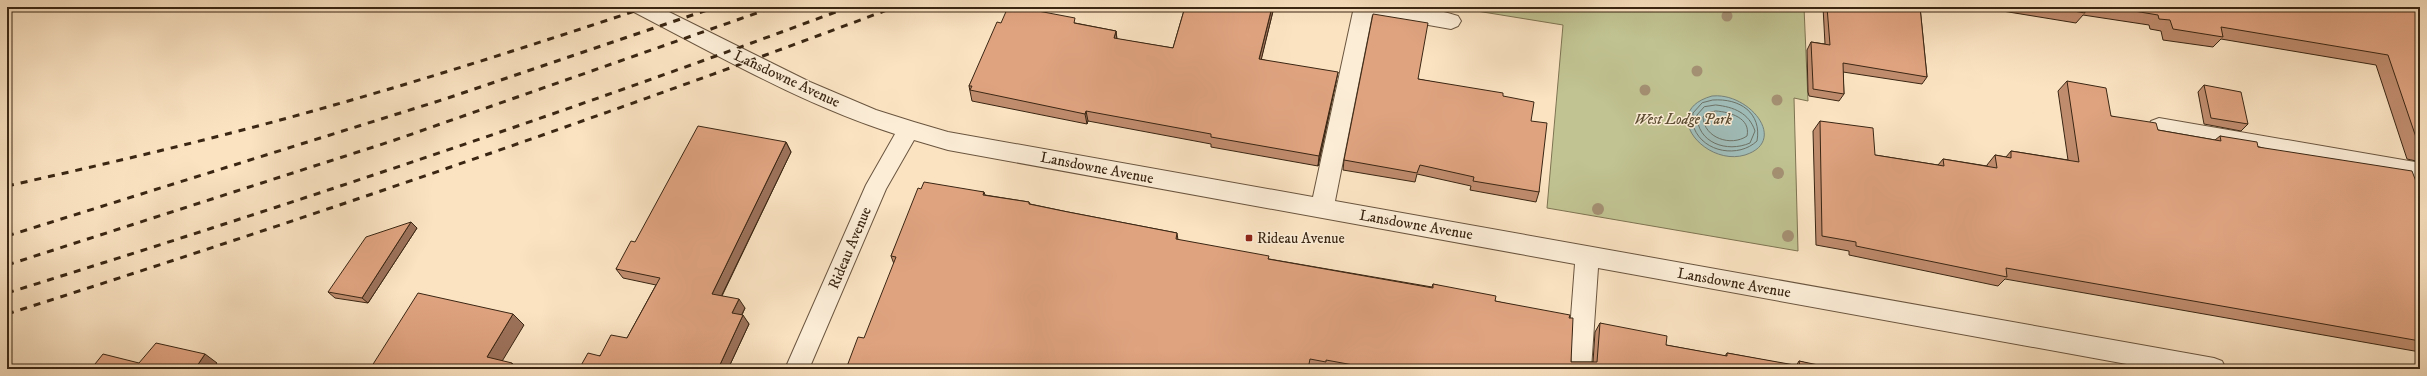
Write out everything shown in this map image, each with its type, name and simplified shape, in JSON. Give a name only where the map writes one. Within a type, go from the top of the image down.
[{"type":"street","name":"Lansdowne Avenue","points":[[641,7],[800,87],[858,112],[909,130],[956,142],[2214,369]]},
{"type":"street","points":[[1322,208],[1364,7]]},
{"type":"street","points":[[1368,7],[1451,21]]},
{"type":"street","points":[[2159,127],[2407,168],[2420,205]]},
{"type":"street","name":"Rideau Avenue","points":[[798,369],[877,185],[909,130]]},
{"type":"street","points":[[1578,369],[1587,257]]},
{"type":"green space","name":"West Lodge Park","points":[[1452,7],[1804,7],[1808,101],[1794,98],[1798,251],[1547,208],[1563,25]]},
{"type":"water","points":[[1712,96],[1726,97],[1739,102],[1750,109],[1759,119],[1764,129],[1764,139],[1758,148],[1745,155],[1730,157],[1715,153],[1703,146],[1693,136],[1688,124],[1689,113],[1696,103]]},
{"type":"building","points":[[1008,7],[1017,7],[1075,18],[1074,23],[1116,31],[1114,38],[1173,48],[1185,7],[1272,7],[1259,59],[1338,72],[1319,156],[1211,137],[1211,134],[1086,111],[1085,114],[970,90],[972,86],[969,86],[997,22],[1001,23]]},
{"type":"building","points":[[1827,7],[1920,7],[1927,77],[1843,63],[1844,94],[1813,89],[1811,42],[1830,45]]},
{"type":"building","points":[[2050,7],[2084,7],[2085,13]]},
{"type":"building","points":[[2110,7],[2420,7],[2420,149],[2388,55],[2221,27],[2223,37],[2173,29],[2170,20],[2159,19],[2158,15]]},
{"type":"building","points":[[1373,14],[1428,23],[1418,79],[1503,93],[1503,96],[1534,102],[1531,121],[1547,123],[1539,192],[1473,181],[1474,177],[1420,165],[1417,173],[1344,160]]},
{"type":"building","points":[[2067,81],[2106,88],[2111,116],[2156,123],[2158,130],[2221,141],[2220,136],[2257,142],[2258,147],[2412,171],[2420,192],[2420,341],[2006,268],[2007,277],[1856,246],[1856,242],[1822,236],[1820,121],[1873,128],[1875,155],[1944,166],[1943,159],[1997,168],[1995,155],[2011,158],[2011,151],[2079,162]]},
{"type":"building","points":[[2204,85],[2241,92],[2248,124],[2211,118]]},
{"type":"building","points":[[698,126],[786,142],[712,294],[739,299],[732,313],[743,315],[718,369],[579,369],[588,353],[600,356],[611,335],[627,338],[660,278],[616,269],[631,241],[635,242]]},
{"type":"building","points":[[924,182],[984,192],[983,195],[1029,202],[1029,204],[1177,233],[1176,239],[1269,256],[1268,259],[1433,288],[1433,284],[1496,296],[1495,301],[1570,315],[1569,318],[1573,318],[1571,362],[1597,362],[1600,323],[1667,336],[1666,345],[1727,356],[1727,353],[1800,366],[1799,361],[1828,367],[1828,369],[1375,369],[1326,360],[1326,362],[1310,359],[1308,369],[846,369],[858,337],[864,338],[896,257],[891,256],[918,188],[921,189]]},
{"type":"building","points":[[411,222],[362,298],[328,292],[366,237]]},
{"type":"building","points":[[418,293],[513,314],[487,357],[512,363],[509,369],[370,369]]},
{"type":"building","points":[[156,343],[205,354],[195,369],[91,369],[103,354],[139,363]]},
{"type":"building","points":[[273,367],[284,369],[272,369]]},
{"type":"railway","points":[[7,186],[229,134],[302,114],[475,63],[647,7]]},
{"type":"railway","points":[[7,236],[445,99],[716,7]]},
{"type":"railway","points":[[7,265],[392,141],[774,7]]},
{"type":"railway","points":[[7,293],[219,226],[430,156],[745,46],[849,7]]},
{"type":"railway","points":[[7,314],[231,241],[453,166],[675,88],[895,7]]},
{"type":"place","name":"Rideau Avenue","points":[[1249,238]]}]
